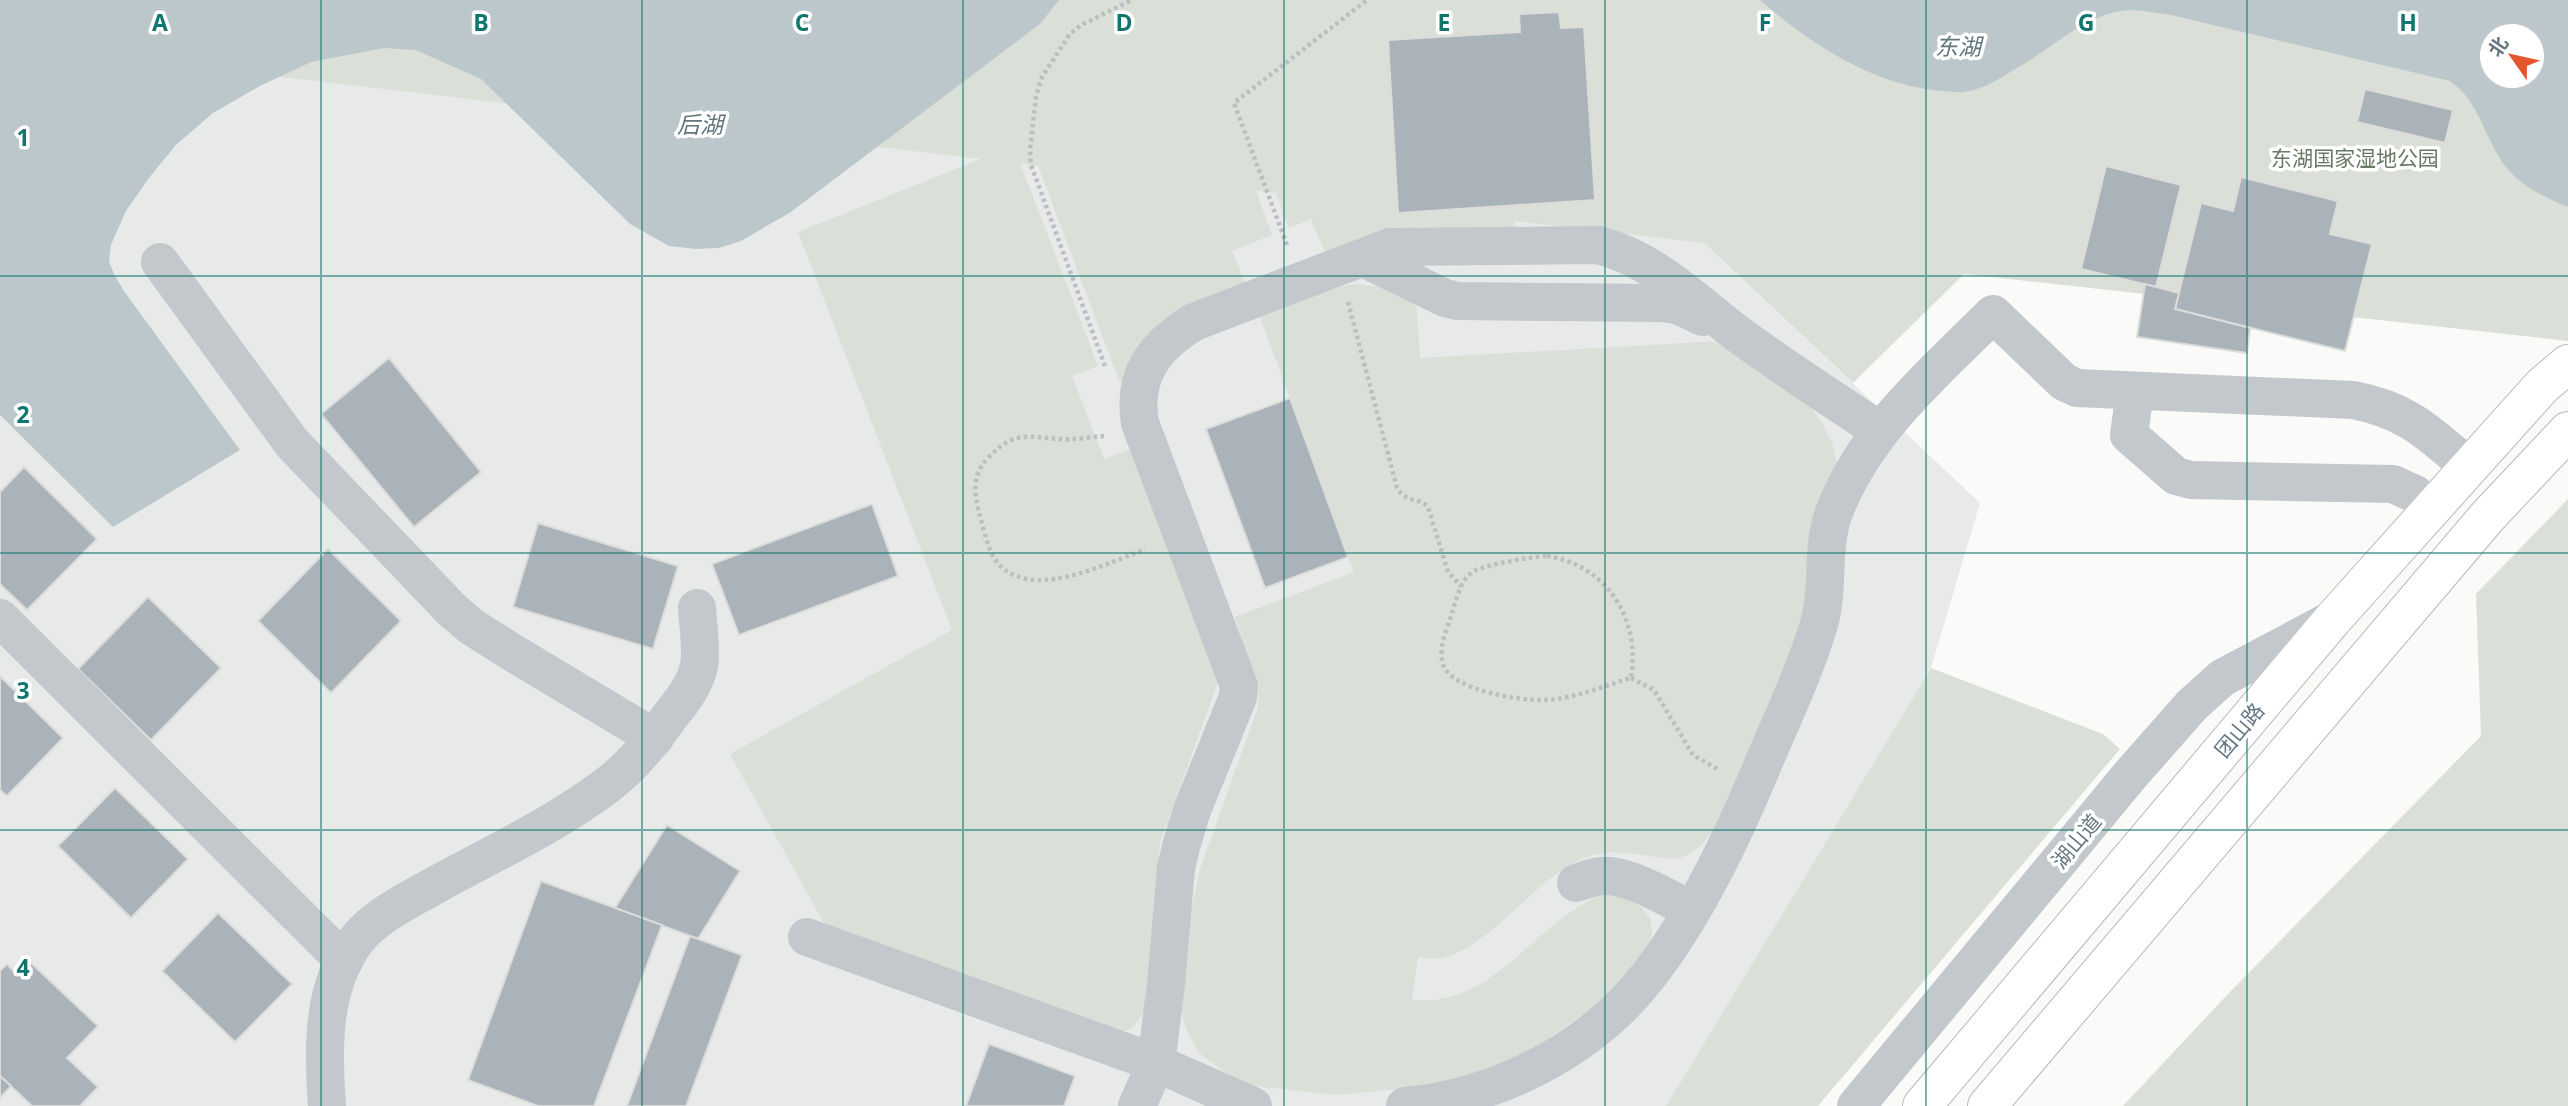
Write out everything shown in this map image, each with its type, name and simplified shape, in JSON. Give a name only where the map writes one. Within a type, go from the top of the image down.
[{"type":"main road","name":"团山路","points":[[1922,1106],[2333,619],[2542,386],[2568,364]]},
{"type":"main road","points":[[1987,1106],[2488,516],[2568,431]]},
{"type":"street","points":[[1137,1106],[1156,1063],[1176,868],[1192,810],[1238,696],[1238,686],[1140,416],[1146,369],[1169,339],[1194,322],[1390,247],[1598,245],[1625,253],[1683,289],[1737,333],[1880,431]]},
{"type":"street","points":[[160,262],[292,443],[452,610],[472,627],[509,651],[655,738]]},
{"type":"street","points":[[1351,263],[1457,301],[1661,303],[1677,305],[1737,333]]},
{"type":"street","points":[[1405,1106],[1437,1103],[1514,1079],[1587,1034],[1625,1002],[1670,947],[1746,807],[1807,660],[1819,622],[1825,545],[1834,511],[1853,473],[1896,411],[1993,314],[2064,382],[2077,388],[2353,400],[2380,405],[2426,430],[2469,467]]},
{"type":"street","points":[[2135,391],[2129,435],[2176,476],[2191,480],[2393,484],[2415,494],[2432,509]]},
{"type":"street","points":[[334,1100],[324,1050],[326,1022],[344,961],[355,942],[376,922],[573,808],[607,786],[632,763],[681,703],[696,675],[700,653],[697,608]]},
{"type":"street","points":[[0,618],[344,961]]},
{"type":"street","name":"湖山道","points":[[1856,1106],[2132,773],[2192,705],[2222,678],[2333,619]]},
{"type":"street","points":[[1576,883],[1594,876],[1610,876],[1642,886],[1692,909]]},
{"type":"street","points":[[807,937],[1156,1063],[1253,1106]]},
{"type":"path","points":[[1132,0],[1081,25],[1070,34],[1042,77],[1036,96],[1030,151],[1031,165],[1118,401],[1140,416]]},
{"type":"path","points":[[1300,282],[1234,103],[1367,0]]},
{"type":"path","points":[[1351,263],[1397,488],[1404,497],[1424,503],[1428,507],[1448,572],[1461,586]]},
{"type":"path","points":[[1140,416],[1073,439],[1021,438],[999,447],[979,469],[974,486],[975,500],[988,545],[999,566],[1009,573],[1026,579],[1052,578],[1114,561],[1182,534]]},
{"type":"path","points":[[1631,678],[1634,648],[1627,620],[1611,592],[1574,563],[1555,557],[1534,557],[1473,572],[1461,586],[1443,640],[1442,652],[1446,671],[1463,684],[1541,701],[1584,693],[1631,678],[1654,690],[1693,755],[1754,787]]},
{"type":"shaded area","points":[[1582,0],[1711,250],[1980,503],[1931,668],[1666,1106],[0,1106],[0,415],[113,526],[240,450],[124,291],[109,261],[111,245],[126,211],[149,178],[176,145],[213,113],[260,86],[311,62],[481,79],[630,224],[669,246],[719,248],[741,241],[791,212],[1040,24]]},
{"type":"green space","name":"东湖国家湿地公园","points":[[0,0],[2568,0],[2568,341],[1964,274],[1853,383],[1704,243],[1515,221],[1515,232],[1370,234],[1360,244],[1326,255],[1311,219],[1289,228],[1276,193],[1256,191],[1272,235],[1232,251],[1247,288],[1163,319],[1149,334],[1124,382],[1120,383],[1038,166],[1020,163],[1098,366],[1072,376],[1104,459],[1131,449],[1218,682],[1160,842],[1144,1012],[1134,1026],[1122,1033],[825,925],[730,754],[952,630],[798,232],[981,159],[0,44]]},
{"type":"green space","points":[[1354,284],[1385,287],[1416,297],[1420,358],[1721,341],[1805,399],[1822,423],[1832,443],[1837,462],[1806,613],[1723,817],[1710,834],[1694,851],[1678,858],[1613,852],[1577,861],[1543,884],[1497,926],[1463,950],[1441,959],[1418,957],[1412,1000],[1442,999],[1469,990],[1516,958],[1560,920],[1584,904],[1610,892],[1639,905],[1650,918],[1652,933],[1647,950],[1634,969],[1588,1011],[1519,1058],[1498,1068],[1417,1087],[1338,1095],[1237,1082],[1198,1052],[1185,1026],[1180,1005],[1180,965],[1200,869],[1258,707],[1258,691],[1235,617],[1354,572],[1260,317],[1332,289]]},
{"type":"green space","points":[[2568,499],[2568,1106],[2123,1106],[2227,995],[2481,736],[2476,594]]},
{"type":"green space","points":[[1931,668],[2103,734],[2120,749],[1818,1106],[1666,1106]]},
{"type":"water","name":"后湖","points":[[0,0],[1059,0],[1040,24],[791,212],[741,241],[719,248],[669,246],[630,224],[481,79],[416,50],[384,48],[311,62],[260,86],[213,113],[176,145],[126,211],[111,245],[109,261],[124,291],[240,450],[113,527],[0,415]]},
{"type":"water","name":"东湖","points":[[1760,0],[2568,0],[2568,207],[2531,189],[2512,174],[2496,151],[2470,101],[2450,81],[2167,14],[2130,10],[2099,17],[1998,79],[1964,92],[1918,87],[1868,72],[1800,32]]},
{"type":"building","points":[[1559,12],[1561,28],[1584,27],[1595,200],[1398,213],[1388,40],[1520,32],[1519,14]]},
{"type":"building","points":[[2365,89],[2453,110],[2445,143],[2357,122]]},
{"type":"building","points":[[2106,166],[2181,185],[2156,287],[2081,269]]},
{"type":"building","points":[[2241,177],[2338,201],[2330,234],[2372,244],[2345,351],[2175,309],[2201,203],[2233,211]]},
{"type":"building","points":[[2145,284],[2179,293],[2175,309],[2250,328],[2247,353],[2137,337]]},
{"type":"building","points":[[389,358],[481,472],[414,527],[321,414]]},
{"type":"building","points":[[1290,398],[1348,557],[1265,588],[1206,429]]},
{"type":"building","points":[[24,467],[97,539],[27,610],[0,584],[0,492]]},
{"type":"building","points":[[872,504],[898,576],[739,635],[712,564]]},
{"type":"building","points":[[538,523],[678,566],[653,649],[513,607]]},
{"type":"building","points":[[328,549],[401,621],[331,693],[258,621]]},
{"type":"building","points":[[148,597],[221,668],[151,740],[78,669]]},
{"type":"building","points":[[0,676],[63,738],[7,796],[0,790]]},
{"type":"building","points":[[115,788],[188,859],[131,918],[58,846]]},
{"type":"building","points":[[667,825],[740,871],[698,939],[615,908]]},
{"type":"building","points":[[541,881],[662,925],[594,1106],[538,1106],[468,1080]]},
{"type":"building","points":[[218,913],[292,984],[235,1042],[162,971]]},
{"type":"building","points":[[690,936],[742,955],[686,1106],[627,1106]]},
{"type":"building","points":[[30,962],[98,1026],[67,1058],[98,1087],[80,1106],[32,1106],[0,1076],[0,971],[7,964],[17,975]]},
{"type":"building","points":[[989,1044],[1075,1076],[1064,1106],[966,1106]]},
{"type":"building","points":[[0,1076],[11,1086],[0,1098]]}]
